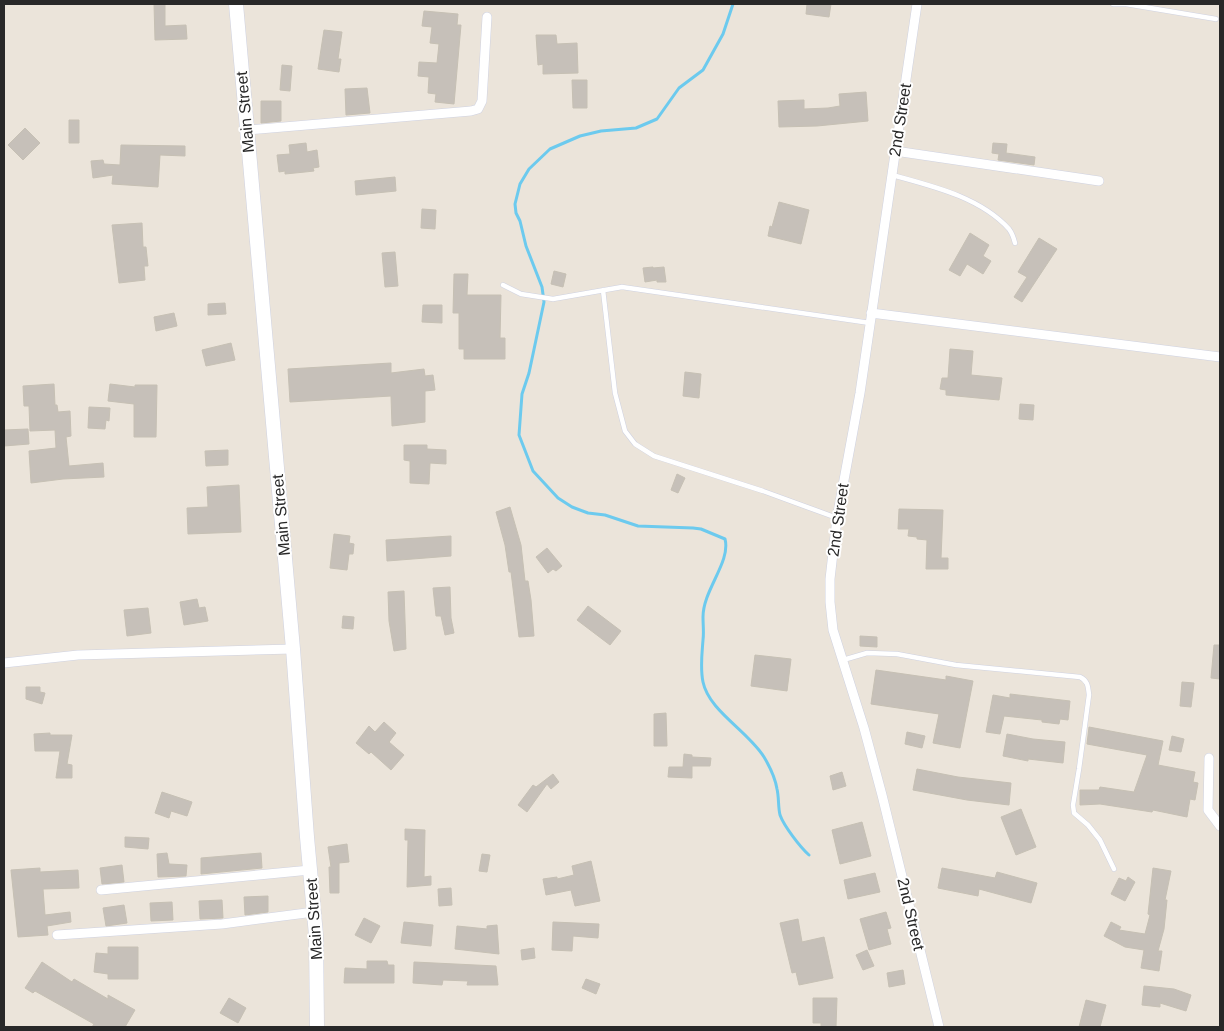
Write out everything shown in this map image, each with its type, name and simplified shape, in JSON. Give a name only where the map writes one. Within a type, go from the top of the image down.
[{"type":"main road","name":"Main Street","points":[[236,4],[293,649],[314,912],[317,961],[317,1027]]},
{"type":"street","name":"2nd Street","points":[[917,4],[860,393],[838,518],[830,579],[830,602],[833,630],[864,728],[939,1027]]},
{"type":"street","points":[[247,130],[478,109],[482,101],[487,17]]},
{"type":"street","points":[[895,151],[1099,181]]},
{"type":"street","points":[[871,313],[1220,357]]},
{"type":"street","points":[[4,662],[78,654],[293,649]]},
{"type":"street","points":[[1209,758],[1208,810],[1220,826]]},
{"type":"street","points":[[101,890],[310,870]]},
{"type":"street","points":[[57,935],[222,924],[314,912]]},
{"type":"lane","points":[[1113,4],[1216,19]]},
{"type":"lane","points":[[891,174],[948,191],[985,209],[1010,230],[1015,243]]},
{"type":"lane","points":[[503,285],[521,294],[553,298],[622,287],[870,323]]},
{"type":"lane","points":[[602,290],[615,393],[626,431],[635,444],[654,456],[763,491],[838,518]]},
{"type":"lane","points":[[841,660],[867,653],[897,654],[956,665],[1080,677],[1086,680],[1089,695],[1073,805],[1074,813],[1088,825],[1100,840],[1114,869]]},
{"type":"building","points":[[154,4],[165,4],[165,26],[186,25],[187,39],[155,40]]},
{"type":"building","points":[[807,4],[831,4],[829,17],[806,14]]},
{"type":"building","points":[[424,11],[458,14],[457,25],[461,25],[454,104],[435,102],[436,94],[428,93],[429,77],[418,76],[419,62],[437,63],[439,44],[430,43],[432,27],[422,26]]},
{"type":"building","points":[[324,30],[342,32],[338,59],[341,59],[339,72],[318,69]]},
{"type":"building","points":[[536,35],[556,35],[557,44],[577,43],[578,73],[543,74],[543,64],[538,65]]},
{"type":"building","points":[[282,65],[292,66],[290,91],[280,90]]},
{"type":"building","points":[[572,80],[587,80],[587,108],[573,108]]},
{"type":"building","points":[[367,88],[370,113],[346,115],[345,89]]},
{"type":"building","points":[[866,92],[868,121],[817,126],[779,127],[778,101],[804,100],[804,109],[828,108],[840,106],[839,94]]},
{"type":"building","points":[[261,101],[281,101],[281,121],[261,123]]},
{"type":"building","points":[[69,120],[79,120],[79,143],[69,143]]},
{"type":"building","points":[[25,128],[40,143],[23,160],[8,145]]},
{"type":"building","points":[[306,143],[307,152],[317,150],[319,167],[313,168],[314,171],[285,174],[285,171],[279,172],[277,155],[290,154],[289,145]]},
{"type":"building","points":[[993,143],[1007,144],[1006,153],[1035,157],[1034,165],[998,160],[999,154],[992,153]]},
{"type":"building","points":[[121,145],[185,146],[185,156],[160,155],[158,187],[112,184],[113,175],[93,178],[91,161],[103,160],[104,164],[120,165]]},
{"type":"building","points":[[395,177],[396,191],[356,195],[355,181]]},
{"type":"building","points":[[779,202],[809,210],[801,244],[768,236]]},
{"type":"building","points":[[422,209],[436,210],[435,229],[421,228]]},
{"type":"building","points":[[142,223],[143,247],[146,247],[148,266],[144,266],[145,280],[119,283],[112,225]]},
{"type":"building","points":[[970,233],[989,245],[983,256],[991,261],[983,274],[967,264],[960,276],[949,270]]},
{"type":"building","points":[[1039,238],[1057,249],[1022,302],[1014,297],[1027,277],[1018,272]]},
{"type":"building","points":[[395,252],[398,286],[385,287],[382,253]]},
{"type":"building","points":[[664,267],[666,282],[657,282],[657,280],[645,282],[643,268]]},
{"type":"building","points":[[554,271],[566,274],[563,287],[551,284]]},
{"type":"building","points":[[454,274],[468,274],[467,295],[501,295],[500,338],[505,338],[505,359],[464,359],[464,349],[459,349],[459,313],[453,313]]},
{"type":"building","points":[[225,303],[226,314],[208,315],[208,304]]},
{"type":"building","points":[[423,305],[442,305],[442,323],[422,322]]},
{"type":"building","points":[[174,313],[177,326],[156,331],[154,317]]},
{"type":"building","points":[[231,343],[235,360],[206,366],[202,350]]},
{"type":"building","points":[[950,349],[973,351],[971,375],[1002,378],[999,400],[946,395],[946,390],[940,389],[942,378],[948,378]]},
{"type":"building","points":[[391,363],[391,373],[424,369],[425,376],[433,375],[435,390],[425,391],[425,422],[392,426],[391,396],[290,402],[288,369]]},
{"type":"building","points":[[685,372],[701,374],[699,398],[683,396]]},
{"type":"building","points":[[54,384],[55,405],[57,405],[58,412],[70,411],[71,436],[66,437],[69,466],[103,463],[104,477],[31,483],[29,451],[56,448],[55,430],[30,431],[29,406],[24,406],[23,386]]},
{"type":"building","points":[[110,384],[135,387],[135,385],[157,385],[156,437],[134,437],[134,404],[108,401]]},
{"type":"building","points":[[1020,404],[1034,405],[1033,420],[1019,419]]},
{"type":"building","points":[[89,407],[110,408],[109,421],[106,420],[105,429],[88,428]]},
{"type":"building","points":[[28,429],[29,444],[4,446],[4,430]]},
{"type":"building","points":[[404,445],[427,445],[427,449],[446,450],[446,464],[430,463],[429,484],[410,483],[410,461],[404,460]]},
{"type":"building","points":[[228,450],[228,465],[206,466],[205,451]]},
{"type":"building","points":[[677,474],[685,478],[678,493],[671,490]]},
{"type":"building","points":[[239,485],[241,532],[188,534],[187,508],[208,507],[207,487]]},
{"type":"building","points":[[510,507],[521,545],[525,581],[528,581],[534,636],[519,637],[511,572],[509,572],[505,545],[496,512]]},
{"type":"building","points":[[899,509],[943,510],[941,558],[948,558],[948,569],[926,569],[927,540],[908,536],[909,529],[898,529]]},
{"type":"building","points":[[334,534],[350,536],[349,543],[354,544],[353,554],[349,554],[347,570],[330,568]]},
{"type":"building","points":[[451,536],[451,556],[387,561],[386,540]]},
{"type":"building","points":[[547,548],[562,566],[556,571],[553,569],[548,573],[536,557]]},
{"type":"building","points":[[450,587],[451,618],[454,633],[445,635],[441,616],[436,616],[433,588]]},
{"type":"building","points":[[404,591],[406,649],[394,651],[389,621],[388,592]]},
{"type":"building","points":[[197,599],[199,608],[205,607],[208,621],[184,625],[180,602]]},
{"type":"building","points":[[588,606],[621,631],[610,645],[577,620]]},
{"type":"building","points":[[148,608],[151,633],[127,636],[124,610]]},
{"type":"building","points":[[343,616],[354,617],[353,629],[342,628]]},
{"type":"building","points":[[860,636],[877,637],[877,647],[860,646]]},
{"type":"building","points":[[1214,645],[1220,645],[1220,679],[1211,678]]},
{"type":"building","points":[[755,655],[791,659],[787,691],[751,686]]},
{"type":"building","points":[[876,670],[946,680],[946,676],[973,681],[960,748],[933,743],[939,714],[871,704]]},
{"type":"building","points":[[1182,682],[1194,683],[1191,707],[1180,706]]},
{"type":"building","points":[[26,687],[40,687],[40,692],[45,693],[42,704],[26,699]]},
{"type":"building","points":[[1010,694],[1070,701],[1068,720],[1060,719],[1059,724],[1042,722],[1042,720],[1004,716],[1000,734],[986,732],[993,695],[1010,698]]},
{"type":"building","points":[[666,713],[667,746],[654,746],[654,714]]},
{"type":"building","points":[[384,722],[396,733],[389,742],[404,755],[391,770],[371,752],[369,754],[356,743],[369,726],[375,732]]},
{"type":"building","points":[[1089,727],[1163,741],[1158,765],[1195,772],[1193,782],[1198,783],[1195,800],[1190,799],[1187,817],[1153,810],[1152,812],[1100,804],[1080,805],[1080,790],[1099,790],[1100,787],[1134,792],[1147,755],[1087,744]]},
{"type":"building","points":[[907,732],[925,736],[922,748],[905,744]]},
{"type":"building","points":[[50,733],[50,735],[72,735],[67,764],[72,765],[72,778],[56,778],[60,751],[35,751],[34,734]]},
{"type":"building","points":[[1007,734],[1065,742],[1063,763],[1028,759],[1028,761],[1003,756]]},
{"type":"building","points":[[1172,736],[1184,739],[1181,752],[1169,750]]},
{"type":"building","points":[[684,754],[692,755],[692,757],[711,758],[710,766],[692,766],[692,778],[668,777],[669,767],[683,767]]},
{"type":"building","points":[[917,769],[958,777],[1011,783],[1009,805],[967,800],[913,790]]},
{"type":"building","points":[[842,772],[846,786],[833,790],[830,776]]},
{"type":"building","points":[[553,774],[559,782],[551,789],[547,784],[527,812],[518,805],[533,785],[536,787]]},
{"type":"building","points":[[162,792],[192,802],[187,816],[171,811],[169,818],[155,813]]},
{"type":"building","points":[[1021,809],[1036,847],[1016,855],[1001,817]]},
{"type":"building","points":[[862,822],[871,856],[840,864],[832,830]]},
{"type":"building","points":[[405,829],[425,830],[424,877],[431,876],[431,885],[407,887],[408,840],[405,840]]},
{"type":"building","points":[[125,837],[149,838],[148,849],[125,847]]},
{"type":"building","points":[[347,844],[349,862],[339,863],[339,893],[330,893],[329,867],[331,867],[328,847]]},
{"type":"building","points":[[167,853],[169,864],[187,865],[186,876],[158,877],[157,854]]},
{"type":"building","points":[[261,853],[262,868],[201,874],[201,858]]},
{"type":"building","points":[[482,854],[490,855],[487,872],[479,871]]},
{"type":"building","points":[[591,861],[600,901],[575,906],[571,890],[546,895],[543,879],[557,877],[557,879],[574,875],[572,866]]},
{"type":"building","points":[[122,865],[124,882],[102,884],[100,868]]},
{"type":"building","points":[[40,868],[40,872],[78,870],[79,888],[43,889],[45,915],[70,912],[71,922],[47,926],[48,935],[18,937],[11,870]]},
{"type":"building","points":[[942,868],[995,878],[997,872],[1037,883],[1031,903],[979,889],[978,896],[938,888]]},
{"type":"building","points":[[1153,868],[1171,871],[1165,900],[1167,900],[1164,929],[1158,951],[1162,951],[1159,971],[1141,968],[1144,950],[1125,947],[1104,936],[1111,922],[1121,927],[1119,930],[1145,934],[1150,915],[1148,914]]},
{"type":"building","points":[[875,873],[880,892],[848,899],[844,880]]},
{"type":"building","points":[[1128,877],[1135,882],[1125,901],[1111,894],[1119,878],[1126,881]]},
{"type":"building","points":[[451,888],[452,905],[439,906],[438,889]]},
{"type":"building","points":[[268,896],[268,912],[245,915],[244,897]]},
{"type":"building","points":[[222,900],[223,918],[200,919],[199,901]]},
{"type":"building","points":[[172,902],[173,920],[151,921],[150,903]]},
{"type":"building","points":[[124,905],[127,923],[106,926],[103,908]]},
{"type":"building","points":[[886,912],[891,928],[887,929],[891,944],[869,950],[860,919]]},
{"type":"building","points":[[364,918],[380,926],[371,943],[355,935]]},
{"type":"building","points":[[798,919],[802,942],[824,937],[833,978],[799,985],[796,972],[792,973],[780,923]]},
{"type":"building","points":[[404,922],[433,925],[431,946],[401,943]]},
{"type":"building","points":[[553,922],[599,924],[598,938],[573,936],[572,951],[552,950]]},
{"type":"building","points":[[497,925],[499,954],[455,949],[457,926],[487,929],[487,926]]},
{"type":"building","points":[[108,947],[138,947],[138,979],[108,979],[108,974],[94,972],[96,953],[108,954]]},
{"type":"building","points":[[534,948],[535,958],[522,960],[521,950]]},
{"type":"building","points":[[867,950],[874,966],[863,970],[856,955]]},
{"type":"building","points":[[367,961],[387,961],[388,965],[394,965],[394,983],[344,983],[345,968],[367,969]]},
{"type":"building","points":[[42,962],[72,982],[74,979],[108,999],[108,995],[135,1010],[125,1027],[92,1027],[94,1024],[35,991],[33,993],[25,988]]},
{"type":"building","points":[[414,962],[496,966],[498,985],[467,985],[468,981],[443,980],[442,985],[413,983]]},
{"type":"building","points":[[903,970],[905,984],[889,987],[887,973]]},
{"type":"building","points":[[586,979],[600,984],[596,994],[582,988]]},
{"type":"building","points":[[1144,986],[1174,989],[1191,995],[1186,1011],[1160,1003],[1160,1007],[1142,1005]]},
{"type":"building","points":[[229,998],[246,1008],[238,1023],[220,1013]]},
{"type":"building","points":[[813,998],[837,998],[836,1027],[821,1027],[821,1023],[813,1023]]},
{"type":"building","points":[[1086,1000],[1106,1005],[1100,1027],[1079,1027]]},
{"type":"waterway","points":[[733,4],[723,34],[703,70],[679,88],[657,119],[636,128],[601,131],[580,136],[550,149],[529,169],[520,184],[515,204],[516,213],[520,221],[526,246],[542,287],[544,302],[529,373],[522,394],[519,435],[533,471],[558,498],[572,507],[638,526],[701,529],[725,539],[726,548],[721,567],[704,607],[703,682],[707,692],[721,712],[749,738],[764,757],[775,780],[779,812],[782,820],[809,855]]}]
